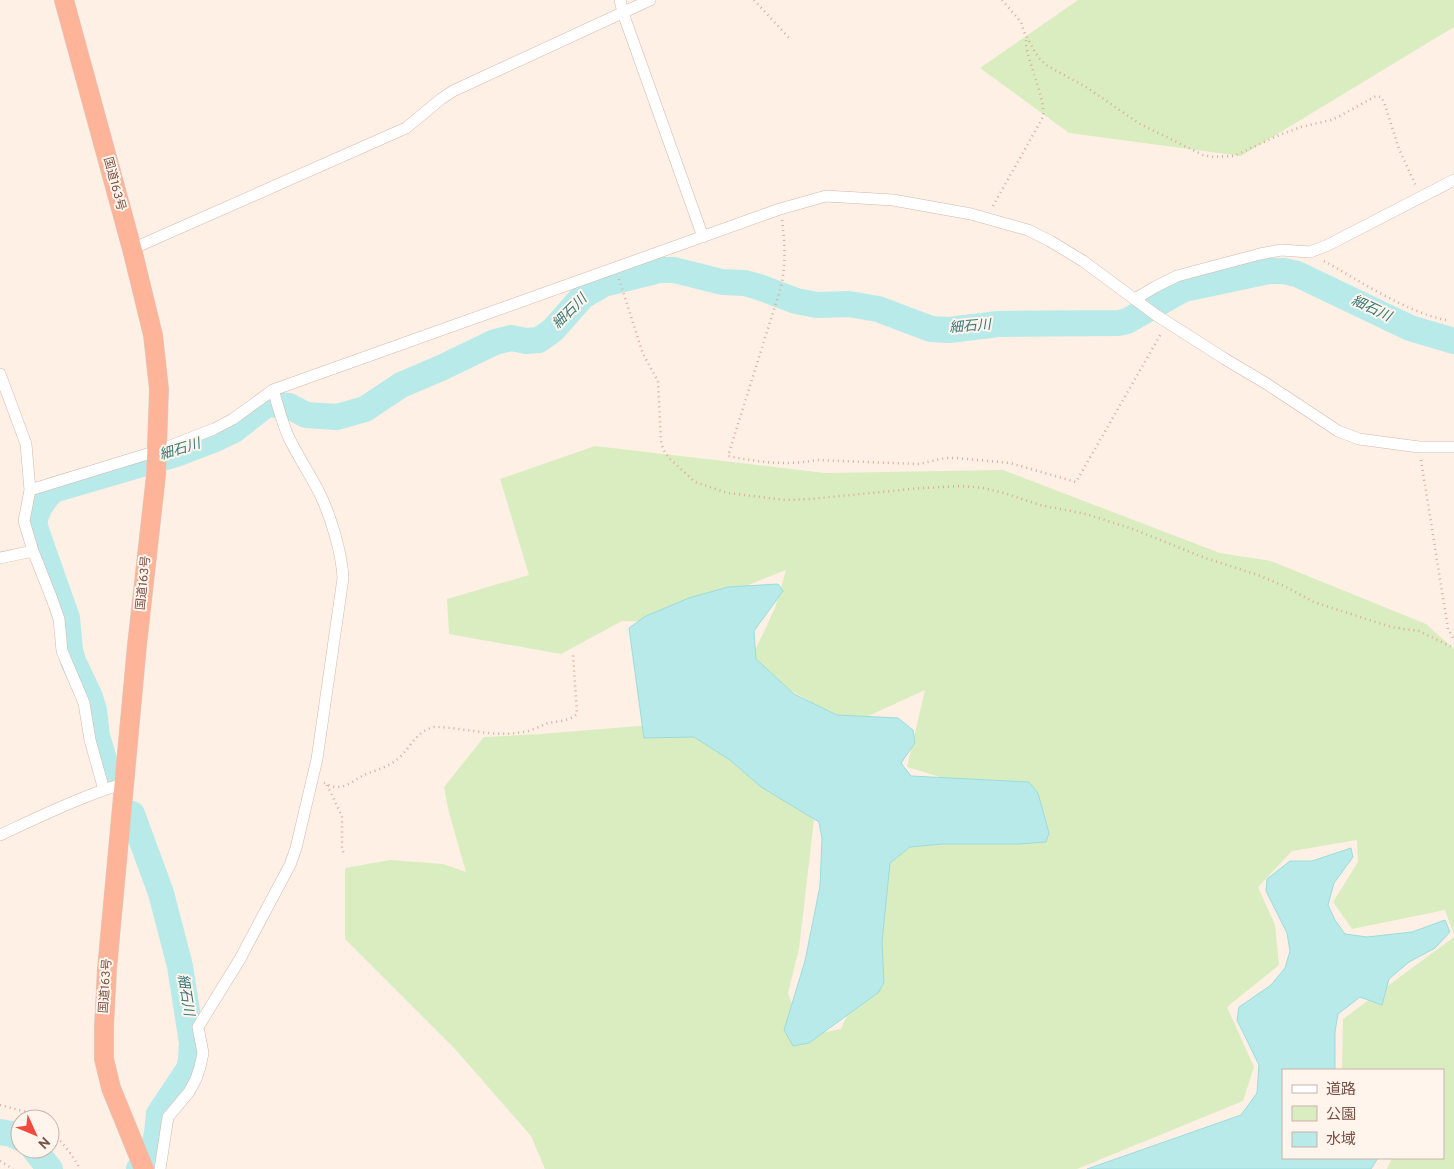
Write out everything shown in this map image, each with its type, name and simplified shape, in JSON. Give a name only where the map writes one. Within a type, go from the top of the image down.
[{"type":"highway","name":"国道163号","points":[[64,0],[132,249],[153,335],[159,389],[156,475],[137,645],[107,969],[104,1027],[104,1060],[111,1088],[144,1169]]},
{"type":"street","points":[[620,0],[703,237]]},
{"type":"street","points":[[132,249],[406,128],[441,99],[453,92],[650,0]]},
{"type":"street","points":[[1138,301],[1155,287],[1177,276],[1281,250],[1310,252],[1328,245],[1454,180]]},
{"type":"street","points":[[30,490],[157,451],[214,429],[274,392],[780,209],[826,196],[892,200],[928,205],[1028,230],[1050,240],[1083,261],[1156,315],[1338,431],[1359,438],[1419,447],[1454,447]]},
{"type":"street","points":[[0,374],[26,444],[30,490],[24,521],[33,551],[59,619],[62,651],[84,703],[90,740],[104,790]]},
{"type":"street","points":[[160,1169],[168,1117],[189,1092],[200,1067],[203,1053],[198,1027],[240,959],[290,864],[296,848],[317,759],[343,578],[342,566],[330,519],[320,493],[288,436],[274,392]]},
{"type":"street","points":[[0,558],[33,551]]},
{"type":"street","points":[[0,835],[36,818],[124,783]]},
{"type":"path","points":[[754,0],[790,39]]},
{"type":"path","points":[[1002,0],[1021,22],[1039,58],[1046,65],[1086,87],[1152,131],[1194,152],[1208,156],[1234,156],[1301,127],[1331,120],[1376,96],[1381,97],[1399,149],[1421,197]]},
{"type":"path","points":[[986,218],[1043,118],[1042,98],[1027,54],[1027,37]]},
{"type":"path","points":[[780,209],[785,250],[782,287],[728,456],[776,464],[823,460],[919,464],[945,458],[957,458],[1010,463],[1076,482],[1167,322]]},
{"type":"path","points":[[1310,252],[1401,304],[1432,317],[1446,320]]},
{"type":"path","points":[[615,269],[643,354],[658,381],[663,449],[669,458],[695,482],[728,493],[786,500],[961,486],[1004,492],[1040,505],[1086,514],[1133,529],[1205,558],[1258,575],[1314,602],[1391,627],[1419,631],[1454,648]]},
{"type":"path","points":[[1419,447],[1448,629],[1454,640]]},
{"type":"path","points":[[312,778],[337,788],[344,786],[384,767],[400,757],[420,733],[434,727],[494,734],[514,733],[573,718],[577,714],[573,654]]},
{"type":"path","points":[[327,785],[342,816],[342,849],[345,856]]},
{"type":"path","points":[[0,1105],[15,1109]]},
{"type":"path","points":[[60,1140],[80,1169]]},
{"type":"path","points":[[0,1161],[13,1169]]},
{"type":"green space","points":[[1078,0],[1454,0],[1454,27],[1241,156],[1069,133],[980,68]]},
{"type":"green space","points":[[595,446],[825,473],[1003,470],[1220,553],[1271,561],[1426,624],[1454,649],[1454,935],[1445,910],[1352,929],[1333,902],[1358,862],[1357,840],[1292,851],[1258,887],[1275,925],[1279,965],[1227,1007],[1254,1067],[1243,1101],[1077,1169],[545,1169],[531,1136],[455,1049],[345,939],[345,868],[390,860],[443,864],[466,872],[448,809],[444,787],[484,737],[687,722],[769,766],[814,820],[799,949],[788,993],[796,1015],[815,1034],[841,1029],[871,959],[880,843],[1043,808],[907,767],[925,690],[851,724],[786,688],[751,659],[775,608],[786,570],[738,589],[667,622],[622,621],[561,654],[449,634],[447,599],[529,575],[500,479]]},
{"type":"green space","points":[[1454,937],[1454,1169],[1387,1169],[1392,1159],[1444,1159],[1444,1069],[1342,1069],[1343,1019]]},
{"type":"water","points":[[778,584],[783,591],[754,631],[756,659],[794,694],[837,715],[898,718],[913,730],[915,743],[901,763],[911,776],[1029,782],[1038,793],[1049,833],[1046,842],[942,844],[910,847],[890,863],[882,942],[884,982],[879,992],[809,1043],[793,1046],[784,1030],[805,961],[820,886],[822,839],[819,822],[761,787],[730,760],[694,737],[644,738],[629,628],[646,616],[689,598],[728,587]]},
{"type":"water","points":[[1351,848],[1353,857],[1334,883],[1328,905],[1335,920],[1345,934],[1367,937],[1412,932],[1445,920],[1450,932],[1435,948],[1409,962],[1389,979],[1382,1005],[1360,997],[1338,1014],[1335,1032],[1335,1069],[1282,1069],[1282,1159],[1377,1159],[1371,1169],[1087,1169],[1241,1115],[1257,1093],[1259,1065],[1237,1020],[1239,1007],[1271,985],[1285,968],[1290,951],[1287,933],[1266,891],[1267,879],[1290,861],[1312,861]]},
{"type":"waterway","name":"細石川","points":[[108,773],[97,736],[94,710],[90,697],[73,661],[70,650],[67,618],[35,527],[37,512],[53,490],[176,454],[215,439],[234,430],[267,404],[289,406],[306,415],[337,417],[365,409],[401,385],[495,342],[511,338],[526,341],[539,340],[553,330],[583,296],[604,284],[660,270],[674,270],[722,282],[745,283],[796,301],[817,305],[849,304],[878,309],[931,329],[949,330],[998,324],[1119,323],[1127,321],[1184,289],[1269,271],[1284,271],[1297,274],[1410,328],[1454,341]]},
{"type":"waterway","name":"細石川","points":[[132,814],[161,893],[180,966],[192,1043],[189,1069],[159,1114],[152,1155],[139,1169]]},
{"type":"waterway","points":[[0,1132],[10,1134]]},
{"type":"waterway","points":[[42,1159],[50,1169]]}]
